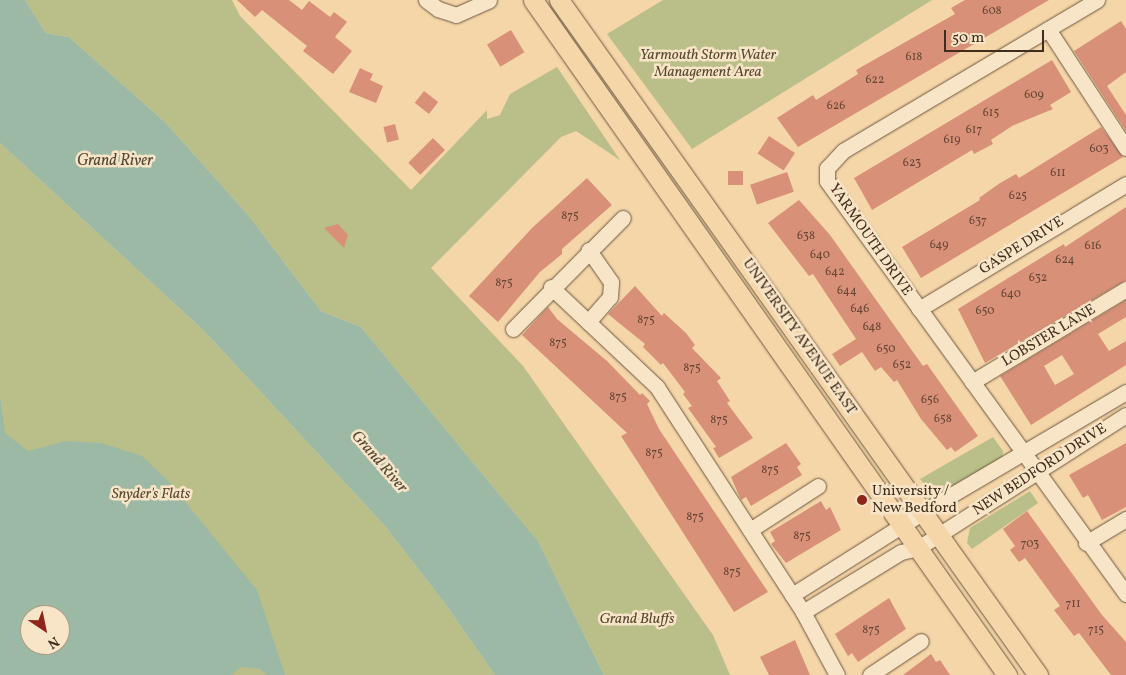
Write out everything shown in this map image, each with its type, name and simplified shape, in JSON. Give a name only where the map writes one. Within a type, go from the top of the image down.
[{"type":"main road","name":"UNIVERSITY AVENUE EAST","points":[[533,0],[910,550],[1007,675]]},
{"type":"main road","name":"UNIVERSITY AVENUE EAST","points":[[559,0],[1038,675]]},
{"type":"street","points":[[426,0],[438,10],[456,15],[489,0]]},
{"type":"street","name":"YARMOUTH DRIVE","points":[[1097,0],[843,151],[827,168],[827,181],[1036,470],[1086,543],[1126,594]]},
{"type":"street","points":[[1048,29],[1126,148]]},
{"type":"street","name":"GASPE DRIVE","points":[[919,309],[1126,184]]},
{"type":"street","points":[[514,329],[551,287],[623,218]]},
{"type":"street","points":[[588,322],[610,297],[611,282],[589,250]]},
{"type":"street","points":[[551,287],[657,387],[804,612],[837,675]]},
{"type":"street","name":"LOBSTER LANE","points":[[972,382],[1126,289]]},
{"type":"street","name":"NEW BEDFORD DRIVE","points":[[792,595],[923,512],[1126,392]]},
{"type":"street","name":"NEW BEDFORD DRIVE","points":[[804,612],[939,535],[1036,470],[1126,415]]},
{"type":"street","points":[[750,530],[818,486]]},
{"type":"street","points":[[1086,543],[1126,519]]},
{"type":"street","points":[[870,675],[921,640]]},
{"type":"green space","name":"Grand Bluffs","points":[[25,0],[232,0],[240,16],[411,190],[487,110],[487,119],[500,115],[510,94],[557,67],[620,160],[576,131],[561,137],[431,268],[523,366],[713,635],[730,675],[604,675],[538,541],[361,327],[321,311],[249,216],[166,123],[69,37],[46,33]]},
{"type":"green space","name":"Yarmouth Storm Water Management Area","points":[[663,0],[932,0],[692,149],[607,34]]},
{"type":"green space","name":"Snyder's Flats","points":[[0,143],[204,331],[385,526],[446,605],[495,675],[0,675]]},
{"type":"green space","points":[[993,437],[1003,451],[1002,460],[951,492],[928,489],[920,479]]},
{"type":"green space","points":[[1030,491],[1038,503],[972,549],[967,543],[970,528]]},
{"type":"water","name":"Grand River","points":[[0,0],[25,0],[46,33],[69,37],[166,123],[249,216],[321,311],[361,327],[538,541],[604,675],[495,675],[446,605],[385,526],[204,331],[0,143]]},
{"type":"water","points":[[0,396],[5,433],[28,451],[66,441],[101,443],[142,456],[169,482],[257,590],[285,675],[267,675],[260,669],[241,667],[231,675],[0,675]]},
{"type":"building","points":[[237,0],[289,0],[302,10],[309,1],[330,17],[334,12],[347,22],[335,37],[352,51],[333,74],[303,51],[307,46],[262,10],[255,17]]},
{"type":"building","points":[[965,0],[1049,0],[798,147],[777,118],[813,95],[816,100],[858,74],[856,70],[955,14],[951,8]]},
{"type":"building","points":[[1121,21],[1126,29],[1126,72],[1107,86],[1126,115],[1126,131],[1074,51]]},
{"type":"building","points":[[511,30],[524,52],[500,67],[487,44]]},
{"type":"building","points":[[1052,60],[1071,92],[1050,105],[1053,109],[1012,126],[991,140],[993,144],[974,154],[972,150],[872,210],[854,178]]},
{"type":"building","points":[[360,68],[373,74],[370,80],[383,86],[376,103],[349,92]]},
{"type":"building","points":[[424,91],[438,102],[429,114],[415,103]]},
{"type":"building","points":[[395,124],[399,140],[387,142],[383,127]]},
{"type":"building","points":[[1101,127],[1123,157],[921,278],[902,247],[980,200],[979,198],[1000,183],[1016,174],[1019,178]]},
{"type":"building","points":[[769,136],[795,153],[784,170],[758,154]]},
{"type":"building","points":[[433,138],[445,150],[420,175],[408,163]]},
{"type":"building","points":[[728,171],[743,171],[743,185],[728,185]]},
{"type":"building","points":[[787,172],[794,192],[757,205],[750,185]]},
{"type":"building","points":[[587,178],[612,205],[562,249],[562,254],[540,272],[498,322],[469,296],[532,228]]},
{"type":"building","points":[[799,200],[830,235],[923,366],[927,364],[978,436],[955,452],[951,447],[947,450],[921,419],[897,380],[894,382],[881,367],[875,371],[862,352],[840,366],[832,354],[856,339],[813,274],[809,276],[768,223]]},
{"type":"building","points":[[1126,207],[1126,280],[985,363],[958,309],[1064,244],[1065,247]]},
{"type":"building","points":[[338,224],[348,235],[344,248],[324,228]]},
{"type":"building","points":[[635,286],[662,316],[664,313],[686,333],[695,345],[692,348],[721,378],[717,381],[730,401],[727,403],[753,438],[719,458],[713,448],[716,447],[688,408],[692,406],[683,394],[685,392],[663,363],[661,365],[643,347],[645,344],[608,314]]},
{"type":"building","points":[[1126,300],[1126,317],[1098,334],[1109,351],[1126,341],[1126,365],[1031,425],[1000,376]],"holes":[[[1062,355],[1074,374],[1055,385],[1044,366]]]},
{"type":"building","points":[[548,307],[557,319],[607,361],[640,395],[642,393],[650,401],[647,404],[659,429],[768,592],[734,612],[621,436],[627,433],[522,335]]},
{"type":"building","points":[[786,443],[801,464],[797,467],[802,475],[751,506],[746,497],[741,500],[731,477]]},
{"type":"building","points":[[1126,443],[1126,507],[1102,520],[1088,495],[1083,498],[1069,475]]},
{"type":"building","points":[[821,501],[826,510],[830,507],[841,530],[786,563],[771,544],[775,541],[770,532]]},
{"type":"building","points":[[1027,511],[1102,615],[1126,642],[1126,675],[1111,675],[1079,633],[1074,636],[1054,610],[1060,606],[1025,558],[1019,562],[1010,550],[1015,546],[1003,529]]},
{"type":"building","points":[[889,598],[906,629],[858,662],[852,653],[848,656],[835,634]]},
{"type":"building","points":[[795,640],[810,675],[769,675],[760,657]]},
{"type":"building","points":[[931,654],[936,662],[940,660],[950,675],[903,675]]},
{"type":"place","name":"University / New Bedford","points":[[862,500]]}]
